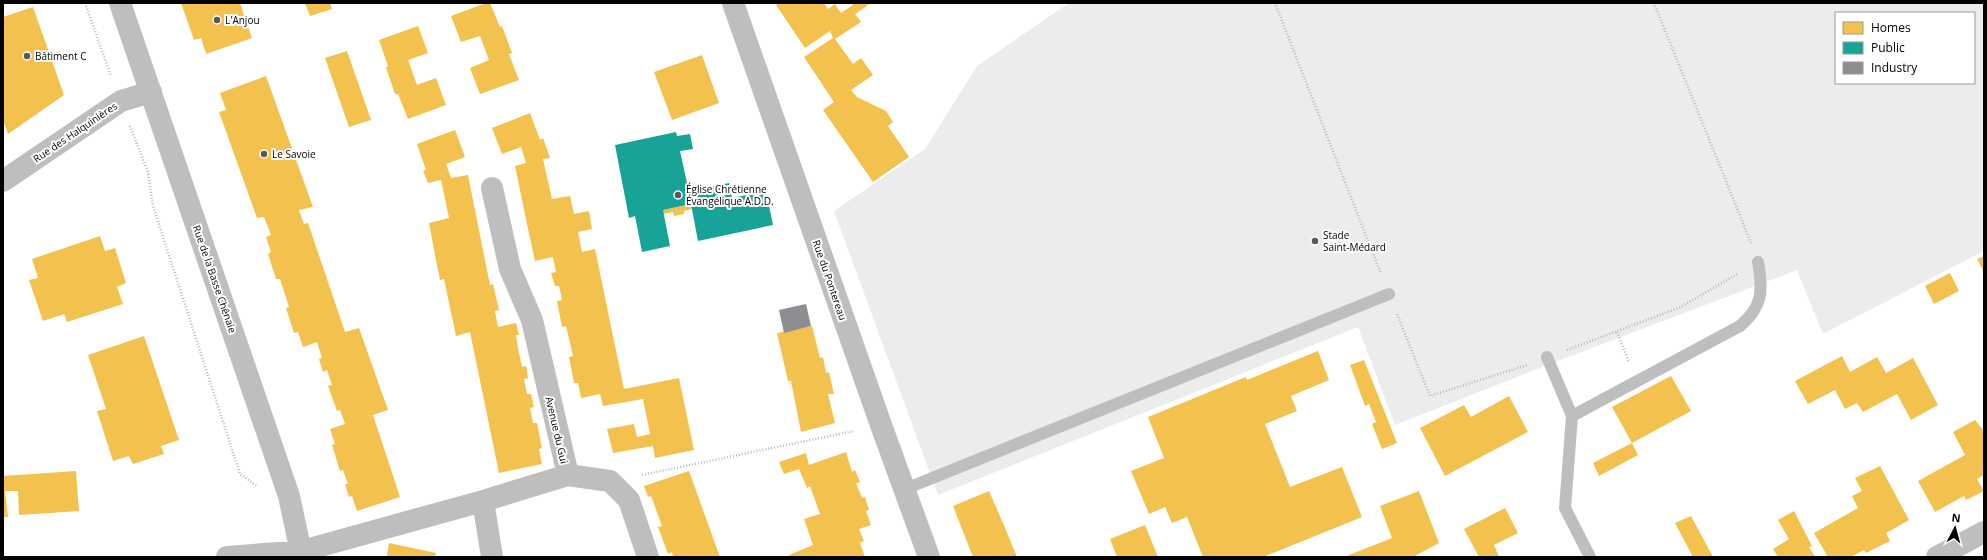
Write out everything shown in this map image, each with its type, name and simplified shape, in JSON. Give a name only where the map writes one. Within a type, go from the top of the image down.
[{"type":"street","name":"Rue de la Basse Chênaie","points":[[120,3],[289,496],[302,554]]},
{"type":"street","name":"Rue du Pontereau","points":[[733,3],[881,425],[929,557]]},
{"type":"street","name":"Rue des Halquinières","points":[[3,181],[121,101],[151,92]]},
{"type":"street","name":"Avenue du Gui","points":[[227,557],[302,554],[568,475],[532,320],[510,269],[492,188]]},
{"type":"street","points":[[568,475],[610,481],[629,500],[648,557]]},
{"type":"street","points":[[483,501],[492,557]]},
{"type":"street","points":[[1936,557],[1984,532]]},
{"type":"lane","points":[[1572,416],[1740,326],[1751,317],[1757,308],[1761,294],[1761,276],[1758,262]]},
{"type":"lane","points":[[905,489],[1389,294]]},
{"type":"lane","points":[[1547,358],[1572,416],[1565,508],[1590,557]]},
{"type":"path","points":[[1275,3],[1430,396],[1547,358],[1681,307],[1758,262],[1654,3]]},
{"type":"path","points":[[154,171],[148,173],[155,214],[240,474],[257,486],[259,492]]},
{"type":"path","points":[[1616,332],[1638,380]]},
{"type":"path","points":[[610,481],[881,425]]},
{"type":"shaded area","name":"Stade Saint-Médard","points":[[1069,3],[1984,3],[1984,251],[1823,334],[1797,270],[1395,425],[1358,327],[938,495],[834,211],[925,149],[977,66]]},
{"type":"building: Homes","name":"L'Anjou","points":[[181,3],[240,3],[252,38],[206,54],[201,38],[194,40]]},
{"type":"building: Homes","points":[[305,3],[330,3],[332,9],[310,16]]},
{"type":"building: Homes","points":[[486,3],[490,3],[500,27],[502,26],[512,53],[509,54],[519,80],[480,94],[470,68],[489,60],[480,36],[461,42],[451,16]]},
{"type":"building: Homes","points":[[780,3],[824,3],[828,9],[835,4],[841,13],[853,5],[851,3],[871,3],[855,14],[861,22],[835,39],[853,64],[861,58],[873,75],[851,90],[857,97],[886,111],[893,122],[888,126],[909,157],[873,182],[823,110],[834,102],[804,57],[833,38],[830,31],[805,48],[776,5]]},
{"type":"building: Homes","name":"Bâtiment C","points":[[33,7],[64,95],[8,134],[3,120],[3,17]]},
{"type":"building: Homes","points":[[418,26],[428,53],[408,60],[417,85],[436,78],[446,105],[408,119],[398,94],[395,94],[386,68],[388,66],[379,40]]},
{"type":"building: Homes","points":[[347,51],[371,120],[349,127],[325,58]]},
{"type":"building: Homes","points":[[702,55],[719,103],[672,120],[654,72]]},
{"type":"building: Homes","points":[[266,76],[313,207],[299,210],[304,224],[308,223],[345,332],[359,328],[388,410],[373,415],[400,497],[357,511],[352,496],[349,497],[345,484],[348,484],[343,470],[340,471],[332,445],[335,444],[330,429],[345,424],[340,410],[337,411],[328,386],[332,385],[327,370],[323,372],[319,359],[322,358],[317,342],[303,347],[298,332],[294,333],[286,308],[289,307],[280,279],[276,279],[268,254],[271,252],[266,237],[271,235],[264,217],[257,218],[219,112],[226,110],[220,93]]},
{"type":"building: Homes","points":[[530,113],[540,140],[543,138],[550,158],[543,159],[552,199],[570,196],[574,214],[589,211],[592,229],[578,232],[582,252],[595,249],[624,389],[679,378],[694,450],[655,458],[653,446],[613,453],[607,429],[634,424],[637,437],[650,434],[643,399],[603,406],[600,394],[581,398],[578,383],[574,383],[569,357],[573,356],[566,326],[562,327],[557,301],[562,300],[559,286],[555,286],[551,273],[556,272],[553,257],[535,261],[515,166],[526,163],[521,147],[502,154],[492,128]]},
{"type":"building: Homes","points":[[455,130],[465,157],[446,164],[451,178],[468,175],[490,285],[493,284],[499,310],[495,311],[498,327],[516,323],[519,335],[516,335],[522,367],[526,366],[528,378],[524,379],[527,394],[531,394],[534,407],[530,408],[533,423],[537,423],[542,448],[539,449],[542,464],[499,473],[470,332],[456,336],[444,279],[440,280],[436,260],[429,223],[449,218],[441,180],[428,183],[423,171],[426,170],[417,144]]},
{"type":"building: Homes","points":[[691,204],[692,209],[684,211],[684,214],[674,216],[673,212],[663,214],[663,210]]},
{"type":"building: Homes","points":[[100,236],[105,251],[115,248],[126,283],[117,287],[123,304],[67,322],[64,314],[43,321],[29,280],[38,278],[32,259]]},
{"type":"building: Homes","points":[[1984,256],[1984,272],[1977,259]]},
{"type":"building: Homes","points":[[1950,273],[1959,291],[1934,304],[1925,286]]},
{"type":"building: Homes","points":[[812,326],[820,358],[823,357],[826,373],[829,372],[834,394],[828,394],[835,423],[801,432],[791,381],[788,381],[777,333]]},
{"type":"building: Homes","points":[[144,336],[179,440],[161,446],[164,454],[133,464],[129,456],[113,461],[97,411],[106,409],[88,355]]},
{"type":"building: Homes","points":[[1318,351],[1329,380],[1291,396],[1297,411],[1265,424],[1290,487],[1342,467],[1362,517],[1263,557],[1203,557],[1187,517],[1172,523],[1165,507],[1149,514],[1131,471],[1164,458],[1148,417],[1246,377],[1247,380]]},
{"type":"building: Homes","points":[[1842,356],[1850,372],[1877,357],[1886,373],[1913,358],[1938,405],[1911,420],[1897,394],[1863,412],[1857,403],[1845,409],[1835,390],[1808,404],[1795,381]]},
{"type":"building: Homes","points":[[1364,360],[1397,443],[1382,449],[1372,424],[1376,422],[1369,404],[1365,406],[1350,365]]},
{"type":"building: Homes","points":[[1671,376],[1691,411],[1632,443],[1612,407]]},
{"type":"building: Homes","points":[[1509,396],[1528,432],[1445,476],[1420,428],[1464,405],[1471,417]]},
{"type":"building: Homes","points":[[1975,420],[1984,431],[1984,475],[1977,479],[1984,491],[1966,500],[1964,496],[1935,512],[1918,481],[1965,455],[1953,432]]},
{"type":"building: Homes","points":[[1632,443],[1638,455],[1599,476],[1593,463]]},
{"type":"building: Homes","points":[[846,452],[852,472],[855,470],[860,482],[856,483],[862,498],[865,497],[869,510],[866,511],[871,525],[859,529],[864,541],[860,543],[865,557],[790,557],[789,555],[813,545],[804,519],[820,514],[810,486],[807,488],[799,469],[784,474],[779,462],[806,453],[809,465]]},
{"type":"building: Homes","points":[[1880,466],[1909,520],[1886,533],[1890,541],[1866,553],[1864,550],[1851,557],[1828,557],[1814,533],[1858,508],[1852,496],[1862,491],[1855,478]]},
{"type":"building: Homes","points":[[76,471],[79,511],[19,515],[18,491],[5,491],[8,517],[3,517],[3,476]]},
{"type":"building: Homes","points":[[689,471],[720,557],[673,557],[672,552],[668,554],[658,527],[662,526],[651,496],[648,497],[644,486]]},
{"type":"building: Homes","points":[[989,491],[1017,557],[973,557],[953,506]]},
{"type":"building: Homes","points":[[1419,491],[1439,543],[1413,557],[1344,557],[1392,538],[1380,506]]},
{"type":"building: Homes","points":[[1505,508],[1518,533],[1494,545],[1499,557],[1479,557],[1464,529]]},
{"type":"building: Homes","points":[[1794,511],[1812,546],[1809,547],[1815,557],[1778,557],[1773,549],[1789,539],[1778,520]]},
{"type":"building: Homes","points":[[1691,516],[1713,557],[1693,557],[1675,523]]},
{"type":"building: Homes","points":[[1145,525],[1158,557],[1117,557],[1110,539]]},
{"type":"building: Homes","points":[[389,543],[436,553],[435,557],[390,557],[387,556]]},
{"type":"building: Public","name":"Église Chrétienne Évangélique A.D.D.","points":[[676,132],[677,136],[690,134],[693,149],[680,151],[689,192],[729,183],[732,198],[766,191],[773,225],[698,241],[691,204],[663,210],[670,246],[642,252],[635,216],[629,218],[615,145]]},
{"type":"building: Industry","points":[[806,304],[811,326],[784,333],[779,310]]},
{"type":"place","name":"L'Anjou","points":[[217,20]]},
{"type":"place","name":"Bâtiment C","points":[[27,56]]},
{"type":"place","name":"Le Savoie","points":[[264,154]]},
{"type":"place","name":"Église Chrétienne Évangélique A.D.D.","points":[[678,195]]},
{"type":"place","name":"Stade Saint-Médard","points":[[1315,241]]}]
